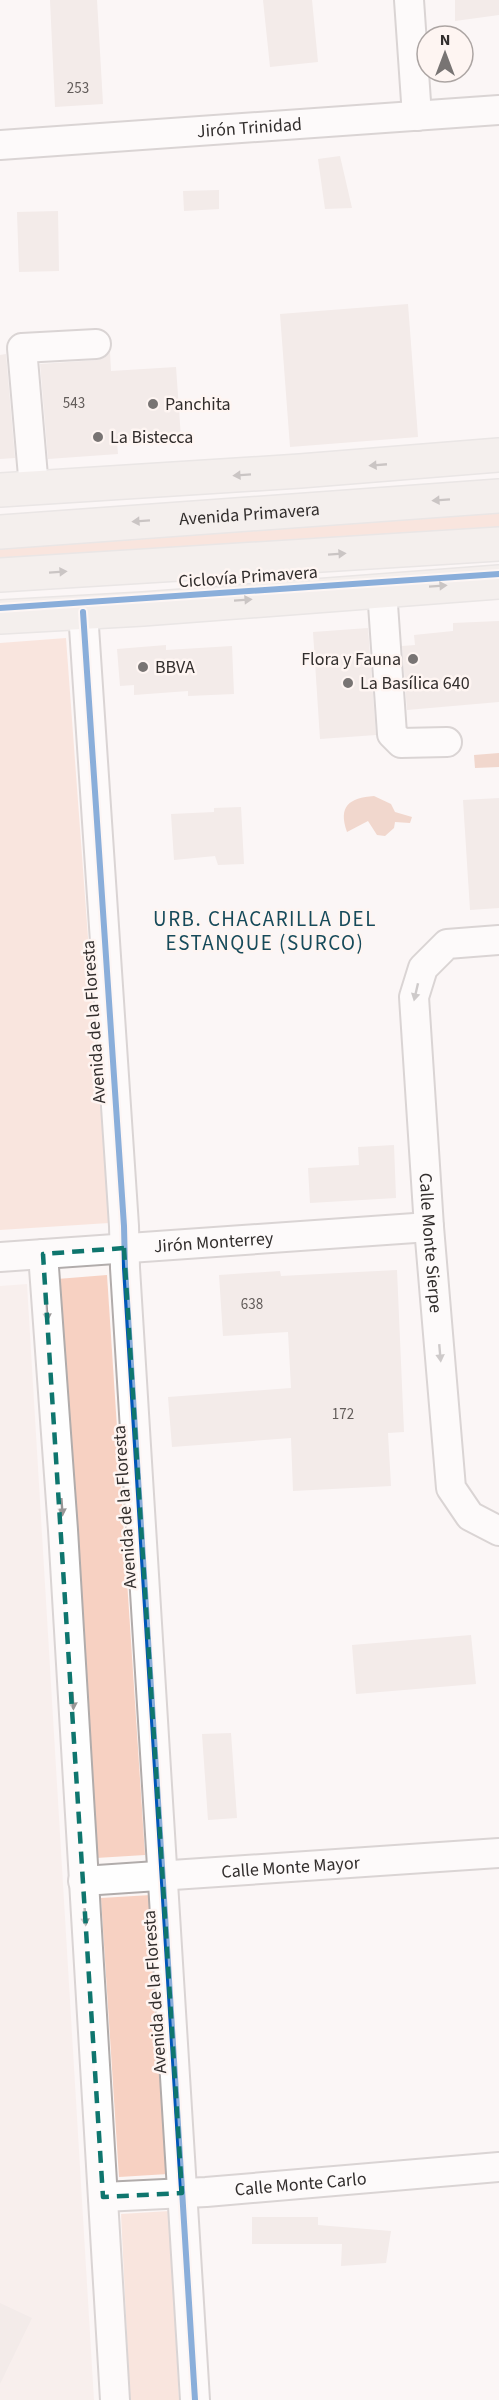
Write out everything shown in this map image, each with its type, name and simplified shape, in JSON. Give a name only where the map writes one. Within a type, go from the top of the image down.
[{"type":"main road","points":[[0,490],[331,469],[499,455]]},
{"type":"main road","points":[[331,469],[334,508]]},
{"type":"main road","name":"Avenida Primavera","points":[[0,532],[499,496]]},
{"type":"main road","points":[[0,575],[499,544]]},
{"type":"main road","points":[[193,563],[196,604]]},
{"type":"main road","points":[[0,617],[499,582]]},
{"type":"street","points":[[409,0],[417,116]]},
{"type":"street","name":"Jirón Trinidad","points":[[0,145],[499,110]]},
{"type":"street","points":[[34,488],[22,348],[96,344]]},
{"type":"street","points":[[382,590],[392,734],[401,743],[447,742]]},
{"type":"street","name":"Avenida de la Floresta","points":[[83,612],[124,1226],[195,2400]]},
{"type":"street","name":"Calle Monte Sierpe","points":[[499,940],[447,944],[423,968],[414,997],[429,1227],[451,1488],[470,1516],[499,1531]]},
{"type":"street","name":"Jirón Monterrey","points":[[0,1257],[429,1227]]},
{"type":"street","points":[[43,1254],[63,1530],[115,2400]]},
{"type":"street","name":"Calle Monte Mayor","points":[[83,1881],[499,1853]]},
{"type":"street","name":"Calle Monte Carlo","points":[[103,2197],[182,2193],[499,2167]]},
{"type":"highlighted area","points":[[124,1248],[182,2193],[103,2197],[43,1254]]},
{"type":"shaded area","points":[[499,505],[499,528],[0,561],[0,543]]},
{"type":"shaded area","points":[[66,638],[109,1223],[0,1230],[0,643]]},
{"type":"shaded area","points":[[499,753],[499,767],[475,768],[474,755]]},
{"type":"shaded area","points":[[374,796],[391,804],[395,812],[412,817],[410,823],[395,822],[394,828],[385,836],[377,835],[368,821],[347,832],[344,816],[348,805],[352,801]]},
{"type":"shaded area","points":[[107,1275],[145,1855],[96,1858],[57,1279]]},
{"type":"shaded area","points":[[27,1284],[94,2400],[0,2400],[0,1286]]},
{"type":"shaded area","points":[[151,1895],[168,2174],[119,2177],[101,1898]]},
{"type":"shaded area","points":[[169,2211],[179,2400],[130,2400],[121,2214]]},
{"type":"building","points":[[50,0],[97,0],[103,104],[55,107]]},
{"type":"building","points":[[263,0],[312,0],[318,62],[270,67]]},
{"type":"building","points":[[455,0],[499,0],[499,15],[455,21]]},
{"type":"building","points":[[340,156],[352,208],[325,209],[318,159]]},
{"type":"building","points":[[219,190],[219,209],[184,211],[183,191]]},
{"type":"building","points":[[58,211],[59,271],[19,272],[17,212]]},
{"type":"building","points":[[408,304],[418,437],[290,447],[280,314]]},
{"type":"building","points":[[110,352],[111,371],[176,367],[181,438],[117,442],[118,454],[48,459],[40,364],[97,360],[104,358]]},
{"type":"building","points":[[6,354],[15,458],[0,459],[0,355]]},
{"type":"building","points":[[499,621],[499,702],[407,710],[402,646],[415,645],[414,635],[453,631],[453,623]]},
{"type":"building","name":"La Basílica 640","points":[[368,628],[376,735],[320,739],[313,632]]},
{"type":"building","points":[[166,645],[166,650],[232,646],[234,694],[188,696],[188,691],[134,695],[134,685],[120,686],[117,649]]},
{"type":"building","points":[[499,798],[499,908],[470,910],[463,800]]},
{"type":"building","points":[[241,807],[244,864],[218,865],[215,856],[174,860],[171,814],[214,812],[214,808]]},
{"type":"building","points":[[394,1145],[396,1198],[310,1203],[308,1168],[359,1165],[358,1147]]},
{"type":"building","points":[[397,1270],[404,1432],[388,1433],[391,1486],[293,1491],[291,1438],[172,1447],[168,1397],[291,1388],[288,1332],[223,1336],[219,1275],[280,1271],[281,1276]]},
{"type":"building","points":[[471,1635],[476,1684],[356,1694],[352,1645]]},
{"type":"building","points":[[231,1733],[237,1818],[208,1820],[202,1734]]},
{"type":"building","points":[[252,2217],[318,2217],[318,2225],[391,2231],[386,2263],[341,2266],[342,2244],[252,2244]]},
{"type":"building","points":[[0,2303],[32,2318],[0,2384]]},
{"type":"cycle path","name":"Ciclovía Primavera","points":[[0,608],[499,574]]},
{"type":"cycle path","points":[[83,612],[124,1226],[195,2400]]},
{"type":"place","name":"Panchita","points":[[153,404]]},
{"type":"place","name":"La Bistecca","points":[[98,437]]},
{"type":"place","name":"Flora y Fauna","points":[[413,659]]},
{"type":"place","name":"BBVA","points":[[143,667]]},
{"type":"place","name":"La Basílica 640","points":[[348,683]]},
{"type":"district","name":"URB. CHACARILLA DEL ESTANQUE (SURCO)","points":[[265,931]]}]
